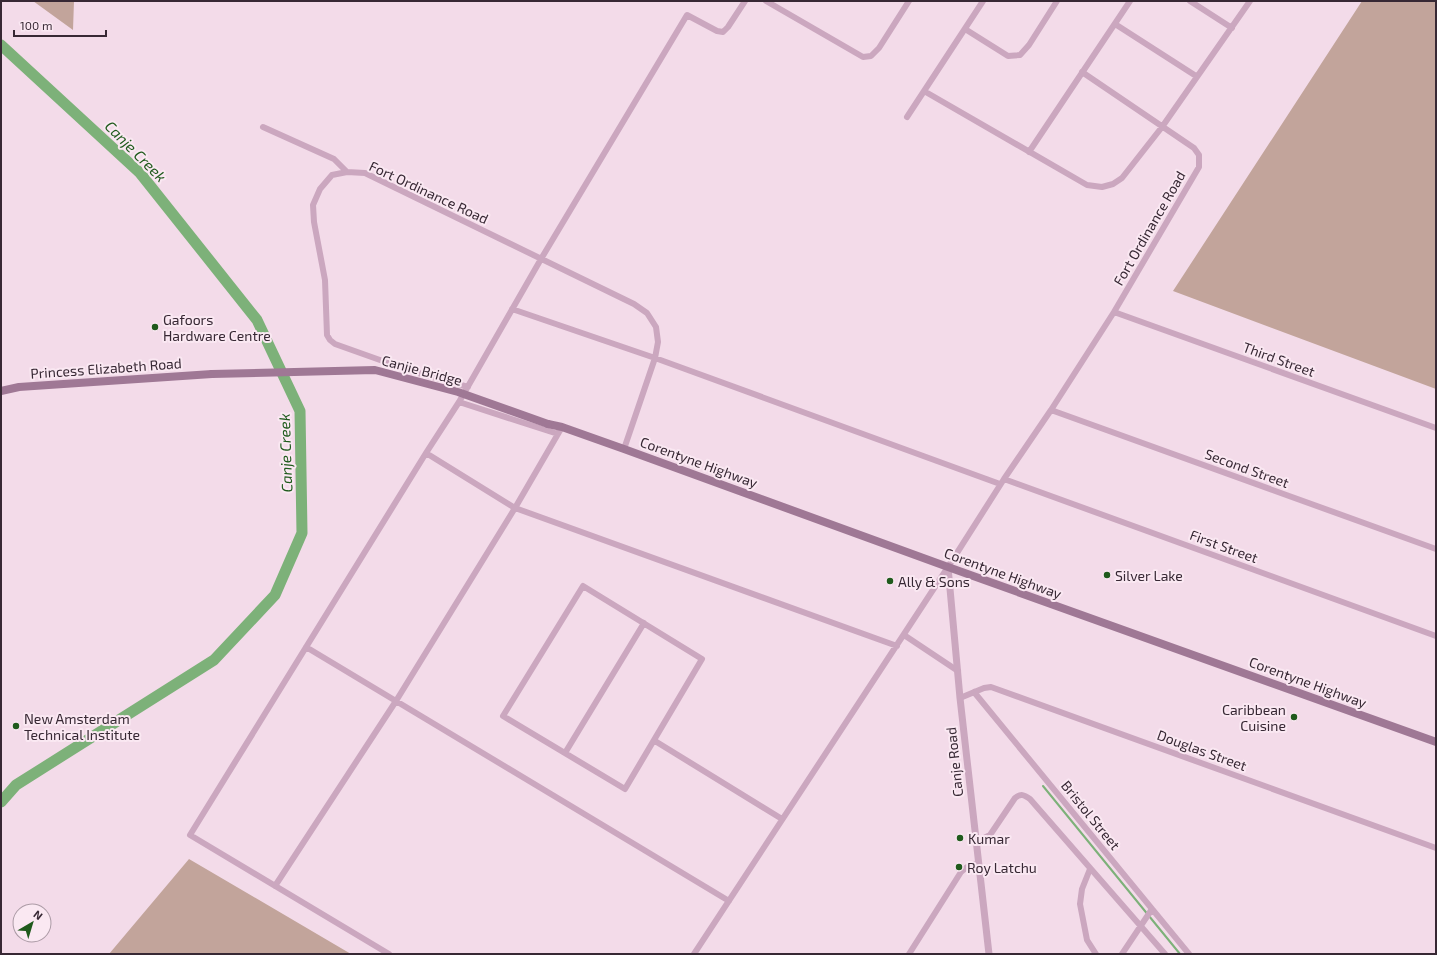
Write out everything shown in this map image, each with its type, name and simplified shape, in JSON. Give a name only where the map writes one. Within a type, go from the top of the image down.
[{"type":"main road","name":"Canjie Bridge","points":[[212,374],[375,370],[458,392],[548,424],[560,431]]},
{"type":"main road","name":"Princess Elizabeth Road","points":[[1,391],[19,387],[212,374]]},
{"type":"main road","name":"Corentyne Highway","points":[[560,431],[624,449],[1436,742]]},
{"type":"street","points":[[389,954],[190,835],[459,402],[541,258],[687,15],[717,31],[722,32],[728,27],[745,1]]},
{"type":"street","points":[[766,1],[863,57],[870,56],[878,48],[909,1]]},
{"type":"street","points":[[907,117],[983,1]]},
{"type":"street","points":[[965,29],[1008,56],[1020,55],[1029,45],[1057,1]]},
{"type":"street","points":[[1029,152],[1130,1]]},
{"type":"street","points":[[1190,1],[1232,28]]},
{"type":"street","points":[[924,91],[1087,185],[1102,187],[1113,184],[1122,178],[1162,127],[1196,76],[1250,1]]},
{"type":"street","points":[[1115,24],[1196,76]]},
{"type":"street","points":[[1082,72],[1162,127]]},
{"type":"street","points":[[263,127],[334,159],[347,172]]},
{"type":"street","name":"Fort Ordinance Road","points":[[694,954],[897,646],[1002,481],[1114,312],[1199,167],[1199,155],[1194,148],[1162,127]]},
{"type":"street","name":"Fort Ordinance Road","points":[[468,387],[408,370],[335,344],[330,340],[327,335],[325,280],[314,222],[313,206],[320,189],[332,175],[347,172],[365,174],[541,258],[634,304],[647,313],[656,327],[658,342],[655,358],[624,449]]},
{"type":"street","name":"First Street","points":[[512,309],[655,358],[1436,636]]},
{"type":"street","name":"Third Street","points":[[1114,312],[1436,428]]},
{"type":"street","points":[[275,886],[396,701],[515,508],[560,431],[459,402]]},
{"type":"street","name":"Second Street","points":[[1050,410],[1436,549]]},
{"type":"street","points":[[426,453],[515,508],[897,646]]},
{"type":"street","name":"Canje Road","points":[[948,567],[960,698],[989,954]]},
{"type":"street","points":[[583,586],[644,623],[702,659],[625,789],[503,716],[583,586]]},
{"type":"street","points":[[565,753],[644,623]]},
{"type":"street","points":[[904,635],[958,671]]},
{"type":"street","points":[[306,647],[729,901]]},
{"type":"street","name":"Douglas Street","points":[[960,698],[984,688],[991,687],[1436,848]]},
{"type":"street","name":"Bristol Street","points":[[974,692],[1189,954]]},
{"type":"street","points":[[654,741],[782,819]]},
{"type":"street","points":[[976,842],[990,835],[1015,798],[1019,795],[1024,795],[1030,799],[1165,954]]},
{"type":"street","points":[[909,954],[961,872],[967,867],[978,863]]},
{"type":"street","points":[[1090,869],[1082,889],[1080,904],[1087,940],[1096,954]]},
{"type":"street","points":[[1122,954],[1152,909]]},
{"type":"shaded area","points":[[33,1],[74,1],[73,30]]},
{"type":"shaded area","points":[[1362,1],[1436,1],[1436,389],[1173,291]]},
{"type":"shaded area","points":[[189,859],[351,954],[109,954]]},
{"type":"waterway","name":"Canje Creek","points":[[1,45],[140,173],[257,320],[300,411],[302,533],[275,595],[214,660],[16,785],[1,802]]},
{"type":"waterway","points":[[1043,786],[1180,954]]},
{"type":"place","name":"Gafoors Hardware Centre","points":[[155,327]]},
{"type":"place","name":"Silver Lake","points":[[1107,575]]},
{"type":"place","name":"Ally & Sons","points":[[890,581]]},
{"type":"place","name":"Caribbean Cuisine","points":[[1294,717]]},
{"type":"place","name":"New Amsterdam Technical Institute","points":[[16,726]]},
{"type":"place","name":"Kumar","points":[[960,838]]},
{"type":"place","name":"Roy Latchu","points":[[959,867]]}]
